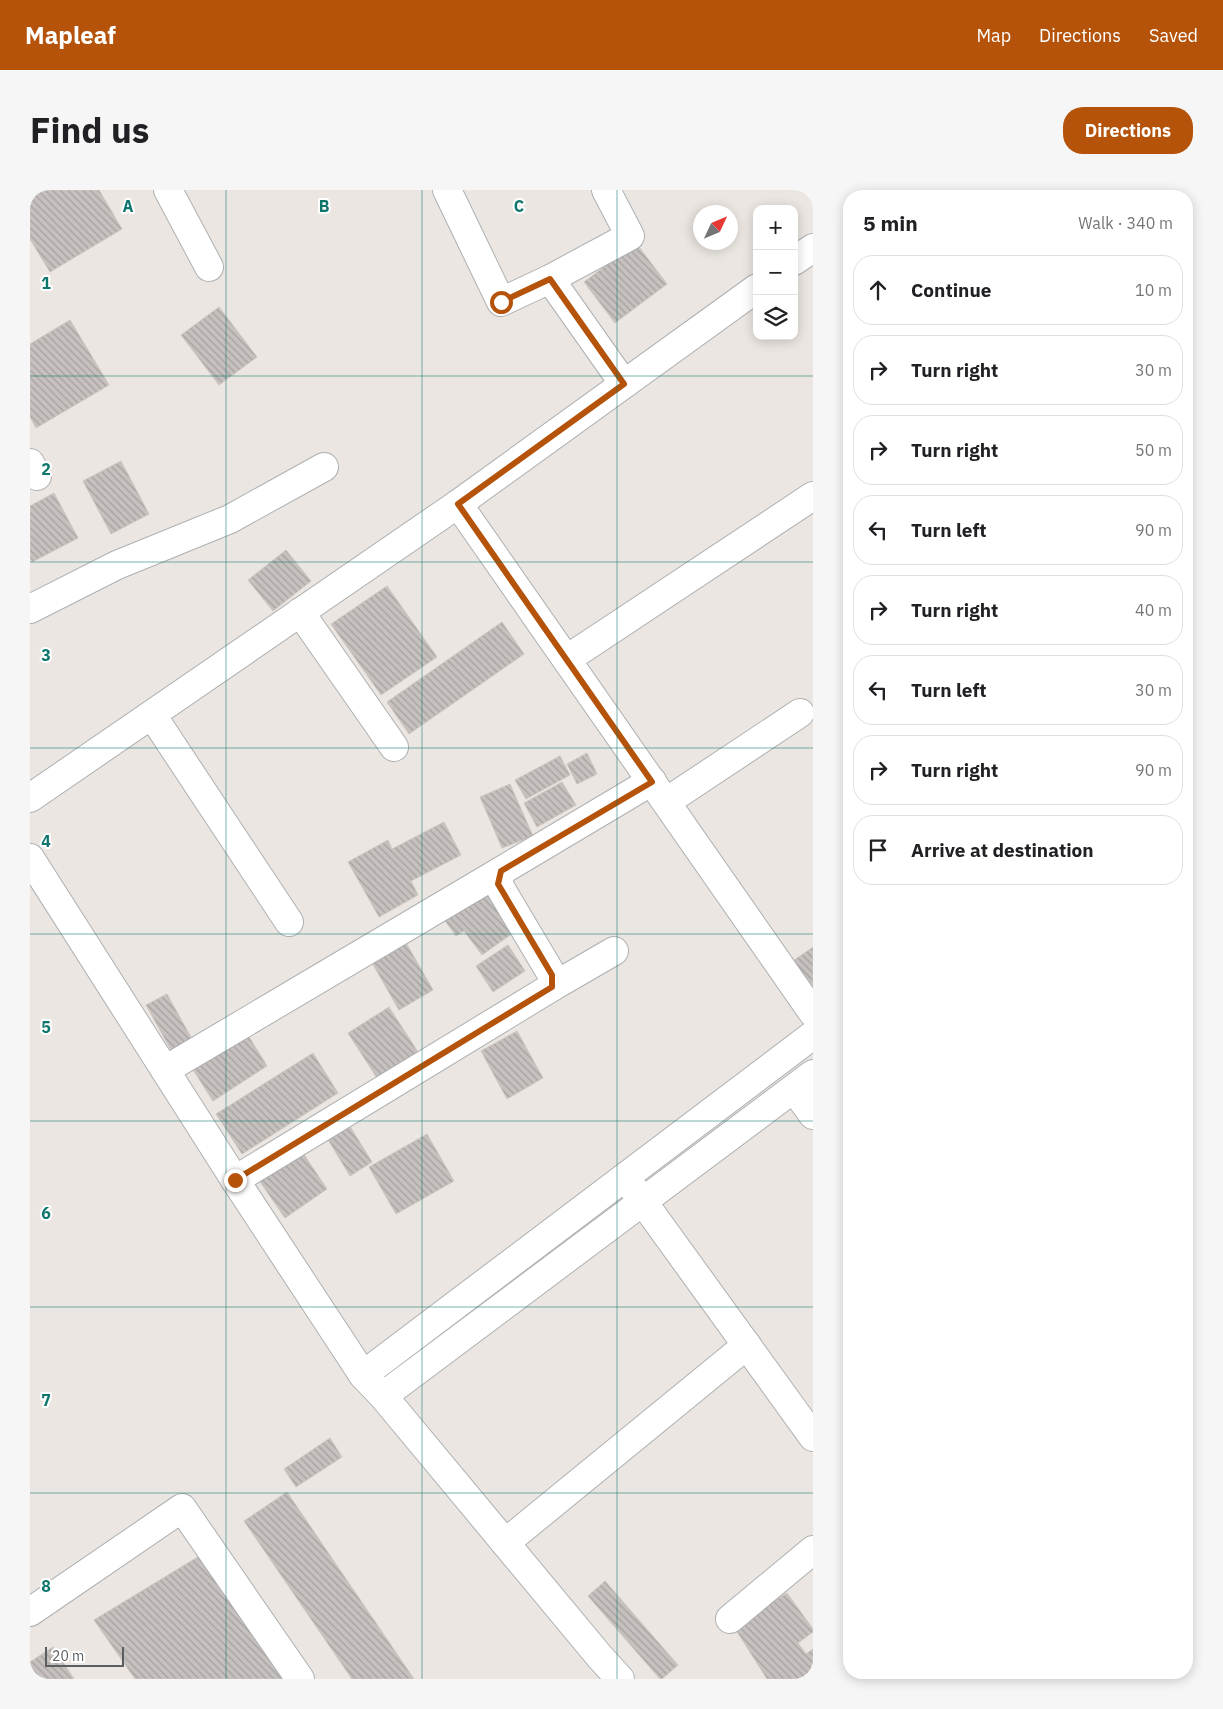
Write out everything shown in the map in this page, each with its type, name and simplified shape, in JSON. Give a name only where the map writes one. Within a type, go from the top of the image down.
[{"type":"street","points":[[168,190],[209,267]]},
{"type":"street","points":[[447,190],[501,302],[550,279],[630,236],[606,190]]},
{"type":"street","points":[[550,279],[624,384]]},
{"type":"street","points":[[30,798],[458,504],[753,291]]},
{"type":"street","points":[[30,609],[117,565],[230,519],[324,467]]},
{"type":"street","points":[[567,659],[813,496]]},
{"type":"street","points":[[458,504],[813,1013]]},
{"type":"street","points":[[300,612],[394,747]]},
{"type":"street","points":[[165,1070],[501,871],[659,792],[800,713]]},
{"type":"street","points":[[152,715],[289,922]]},
{"type":"street","points":[[30,858],[235,1180],[363,1375],[383,1396],[620,1679]]},
{"type":"street","points":[[501,871],[498,884],[552,975],[552,987]]},
{"type":"street","points":[[235,1180],[614,950]]},
{"type":"street","points":[[363,1375],[813,1035]]},
{"type":"street","points":[[383,1396],[804,1081],[813,1115]]},
{"type":"street","points":[[625,1177],[813,1437]]},
{"type":"street","points":[[505,1543],[747,1345]]},
{"type":"street","points":[[30,1612],[182,1508],[300,1679]]},
{"type":"street","points":[[730,1619],[813,1550]]},
{"type":"building","points":[[39,190],[99,190],[122,229],[50,272],[30,239],[30,196]]},
{"type":"building","points":[[636,243],[667,284],[615,323],[584,282]]},
{"type":"building","points":[[219,307],[257,357],[219,385],[181,335]]},
{"type":"building","points":[[70,320],[109,385],[36,428],[30,417],[30,344]]},
{"type":"building","points":[[121,461],[149,514],[111,534],[83,481]]},
{"type":"building","points":[[54,493],[78,538],[32,562],[30,558],[30,506]]},
{"type":"building","points":[[286,550],[311,581],[273,611],[248,580]]},
{"type":"building","points":[[387,586],[437,657],[381,695],[331,624]]},
{"type":"building","points":[[502,622],[524,654],[409,734],[387,702]]},
{"type":"building","points":[[587,753],[597,774],[577,784],[567,764]]},
{"type":"building","points":[[560,756],[570,775],[526,799],[515,780]]},
{"type":"building","points":[[562,782],[576,805],[537,827],[524,803]]},
{"type":"building","points":[[510,784],[533,836],[502,848],[480,797]]},
{"type":"building","points":[[444,822],[461,855],[411,881],[418,895],[379,917],[348,862],[388,840],[392,849]]},
{"type":"building","points":[[483,886],[520,928],[482,955],[464,931],[456,936],[441,915]]},
{"type":"building","points":[[405,941],[433,990],[399,1010],[371,961]]},
{"type":"building","points":[[508,945],[525,971],[493,992],[476,966]]},
{"type":"building","points":[[813,947],[813,988],[793,961]]},
{"type":"building","points":[[167,994],[192,1039],[171,1050],[146,1005]]},
{"type":"building","points":[[389,1007],[418,1052],[377,1078],[348,1033]]},
{"type":"building","points":[[245,1030],[267,1066],[213,1101],[190,1065]]},
{"type":"building","points":[[517,1031],[543,1078],[507,1099],[481,1051]]},
{"type":"building","points":[[313,1053],[338,1093],[242,1154],[216,1114]]},
{"type":"building","points":[[346,1120],[372,1162],[350,1176],[324,1133]]},
{"type":"building","points":[[427,1134],[454,1181],[396,1214],[369,1167]]},
{"type":"building","points":[[299,1147],[327,1189],[285,1218],[256,1176]]},
{"type":"building","points":[[330,1438],[342,1457],[296,1487],[284,1469]]},
{"type":"building","points":[[287,1492],[414,1679],[352,1679],[244,1521]]},
{"type":"building","points":[[201,1555],[286,1679],[135,1679],[94,1620]]},
{"type":"building","points":[[605,1581],[678,1665],[662,1679],[588,1596]]},
{"type":"building","points":[[787,1593],[813,1629],[813,1632],[798,1643],[806,1654],[813,1649],[813,1679],[767,1679],[734,1627]]},
{"type":"building","points":[[53,1647],[74,1679],[30,1679],[30,1662]]},
{"type":"route","points":[[235,1180],[552,987],[552,975],[498,884],[501,871],[652,782],[458,504],[624,384],[550,279],[501,302]]}]
